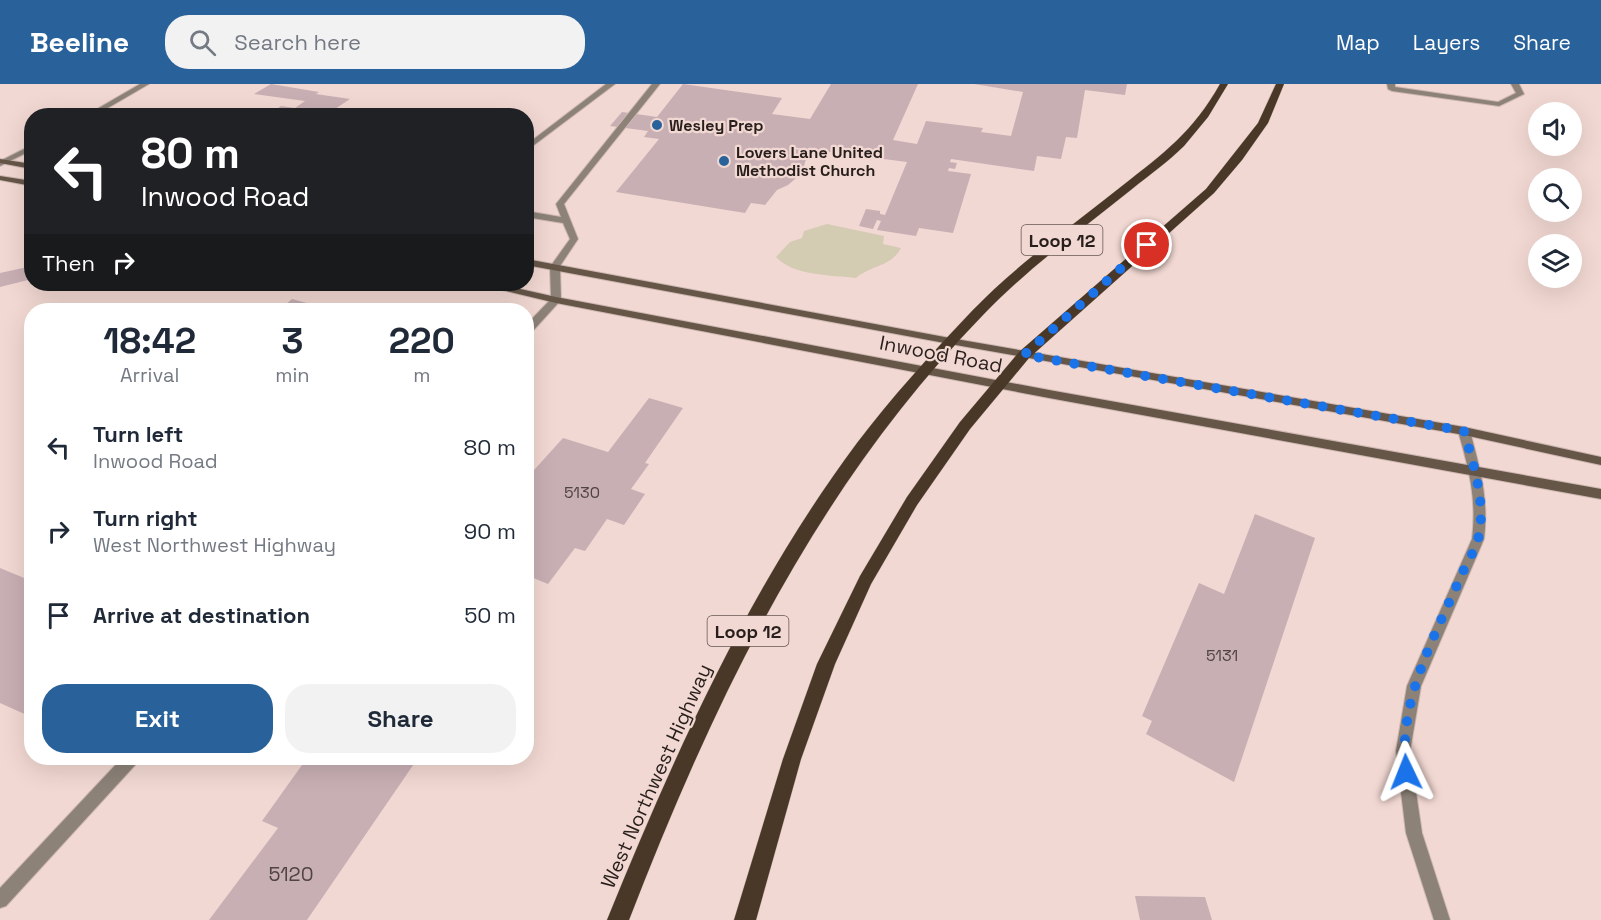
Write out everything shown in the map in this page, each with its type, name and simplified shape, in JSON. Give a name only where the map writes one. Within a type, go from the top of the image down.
[{"type":"main road","name":"West Northwest Highway","points":[[618,920],[650,835],[699,724],[766,597],[823,500],[863,444],[978,311],[1026,269],[1180,145],[1224,84]]},
{"type":"main road","name":"Loop 12","points":[[745,920],[787,775],[826,664],[871,567],[930,470],[1024,355],[1210,190],[1238,158],[1263,123],[1280,84]]},
{"type":"main road","points":[[2,162],[24,166]]},
{"type":"main road","points":[[0,178],[24,182]]},
{"type":"main road","name":"Inwood Road","points":[[534,263],[1024,355],[1464,431],[1601,461]]},
{"type":"main road","name":"Inwood Road","points":[[518,291],[998,384],[1601,494]]},
{"type":"street","points":[[102,108],[144,84]]},
{"type":"street","points":[[534,143],[611,84]]},
{"type":"street","points":[[534,323],[556,300],[555,267],[574,239],[560,204],[656,84]]},
{"type":"street","points":[[1391,84],[1392,89],[1498,104],[1520,94],[1515,84]]},
{"type":"street","points":[[2,162],[24,151]]},
{"type":"street","points":[[534,215],[568,221]]},
{"type":"street","points":[[1442,920],[1414,833],[1403,751],[1414,686],[1478,539],[1481,513],[1475,471],[1464,431]]},
{"type":"street","points":[[0,900],[125,765]]},
{"type":"shaded area","points":[[827,224],[884,236],[883,244],[901,248],[892,259],[856,278],[802,271],[792,268],[776,257],[790,242],[802,238],[804,231]]},
{"type":"building","points":[[271,84],[350,99],[336,108],[295,108],[305,101],[254,94]]},
{"type":"building","name":"Lovers Lane United Methodist Church","points":[[683,84],[782,98],[772,114],[810,119],[831,84],[918,84],[893,140],[917,144],[926,121],[983,128],[981,132],[1011,136],[1023,92],[974,84],[1127,84],[1125,95],[1085,90],[1077,138],[1066,137],[1061,159],[1037,156],[1034,171],[951,159],[950,162],[957,163],[955,169],[949,168],[948,171],[971,174],[953,233],[919,228],[916,236],[877,230],[881,221],[877,220],[873,229],[859,226],[866,209],[880,211],[880,214],[885,215],[907,162],[791,147],[790,149],[804,150],[806,159],[802,173],[788,185],[777,190],[765,205],[751,203],[745,213],[616,192],[659,139],[644,137],[648,131],[610,126],[622,112],[657,117]]},
{"type":"building","points":[[24,268],[24,281],[0,287],[0,273]]},
{"type":"building","points":[[292,299],[307,303],[287,303]]},
{"type":"building","points":[[649,398],[683,408],[645,463],[649,464],[631,489],[645,494],[624,525],[607,519],[585,551],[575,548],[548,584],[534,578],[534,470],[563,438],[608,452]]},
{"type":"building","points":[[1255,514],[1315,538],[1234,782],[1146,734],[1152,721],[1142,716],[1199,583],[1224,594]]},
{"type":"building","points":[[0,568],[24,578],[24,714],[0,703]]},
{"type":"building","points":[[302,765],[413,765],[307,920],[209,920],[278,828],[262,821]]},
{"type":"building","points":[[1135,896],[1205,897],[1212,920],[1140,920]]},
{"type":"place","name":"Wesley Prep","points":[[657,125]]},
{"type":"place","name":"Lovers Lane United Methodist Church","points":[[724,161]]},
{"type":"route","points":[[1147,245],[1024,355],[1464,431],[1475,471],[1481,513],[1478,539],[1414,686],[1403,751],[1406,772]]}]
